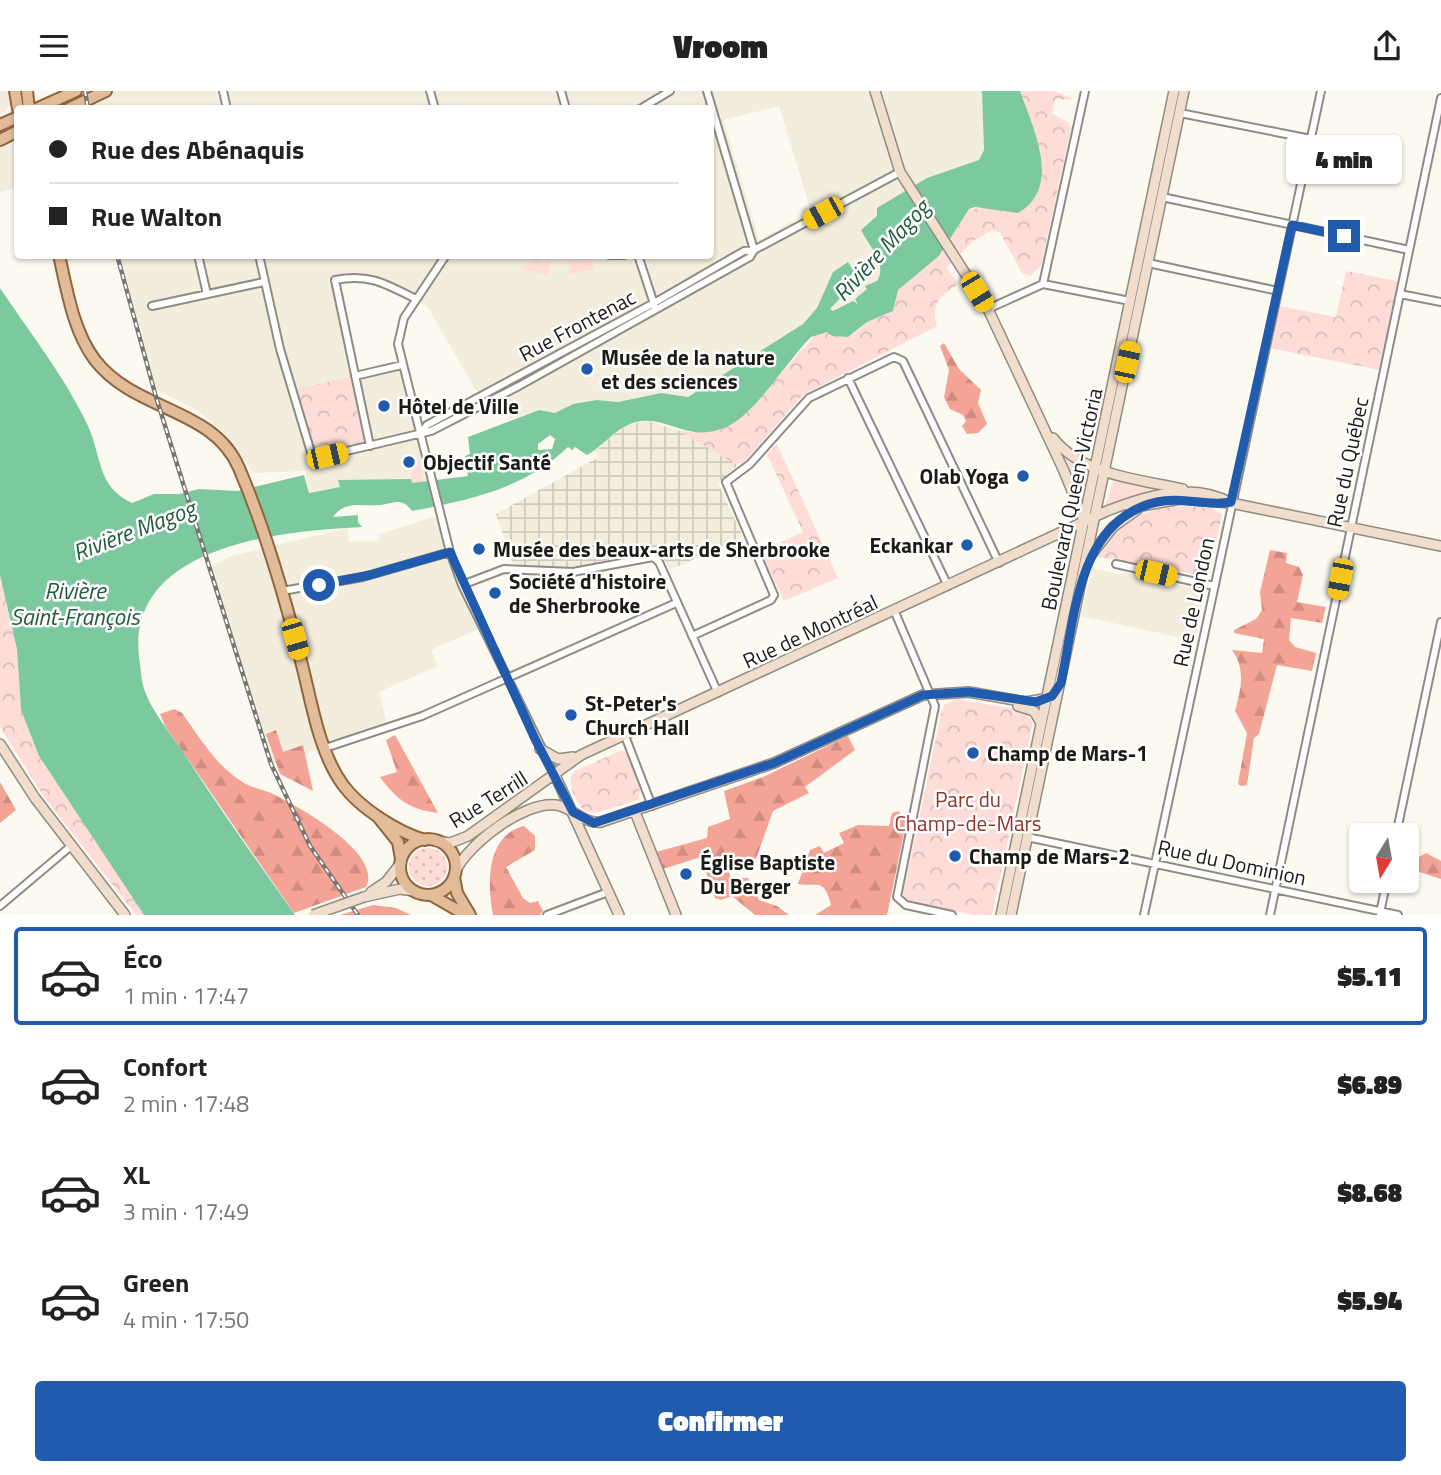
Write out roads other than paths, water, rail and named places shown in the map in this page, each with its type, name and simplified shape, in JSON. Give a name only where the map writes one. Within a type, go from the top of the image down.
[{"type":"main road","points":[[45,105],[76,91]]},
{"type":"main road","points":[[76,105],[106,91]]},
{"type":"main road","points":[[60,259],[77,325],[87,348],[102,369],[126,387],[136,387],[185,410],[226,446],[244,480],[281,591],[325,748],[342,784],[378,817],[398,842],[402,876],[414,891],[431,895],[468,915]]},
{"type":"main road","points":[[378,817],[452,853],[457,893],[468,915]]},
{"type":"main road","points":[[401,862],[410,846],[430,840]]},
{"type":"main road","points":[[431,895],[443,891],[455,875]]},
{"type":"street","points":[[647,105],[670,91]]},
{"type":"street","points":[[875,91],[900,172],[988,309],[1064,471],[1083,524]]},
{"type":"street","points":[[1044,284],[1085,91]]},
{"type":"street","name":"Boulevard Queen-Victoria","points":[[1001,915],[1061,683],[1097,506],[1100,470],[1130,301],[1174,91]]},
{"type":"street","name":"Boulevard Queen-Victoria","points":[[1011,915],[1041,726],[1088,499],[1100,470],[1185,91]]},
{"type":"street","name":"Rue de London","points":[[1144,915],[1321,91]]},
{"type":"street","name":"Rue du Québec","points":[[1270,915],[1441,98]]},
{"type":"street","points":[[1180,113],[1311,139]]},
{"type":"street","points":[[714,115],[754,250]]},
{"type":"street","name":"Rue Frontenac","points":[[264,282],[291,390],[313,459],[420,434],[427,425],[655,307],[744,251],[754,250],[900,172]]},
{"type":"street","points":[[1162,197],[1409,250]]},
{"type":"street","points":[[199,259],[206,294]]},
{"type":"street","points":[[152,306],[264,282],[260,259]]},
{"type":"street","points":[[443,259],[416,299],[398,335],[402,365],[450,552],[463,585],[540,749],[573,812],[619,915]]},
{"type":"street","points":[[639,259],[655,307]]},
{"type":"street","points":[[1148,263],[1278,291]]},
{"type":"street","points":[[370,446],[335,280],[360,275],[416,299]]},
{"type":"street","points":[[988,309],[1044,284],[1130,301]]},
{"type":"street","points":[[1400,294],[1441,302]]},
{"type":"street","points":[[692,636],[768,602],[774,595],[726,487],[727,480],[750,464],[809,398],[848,378],[898,358],[903,361],[999,563]]},
{"type":"street","points":[[355,376],[402,365]]},
{"type":"street","points":[[848,378],[948,586]]},
{"type":"street","points":[[1043,426],[1067,454],[1100,470],[1231,502],[1441,546]]},
{"type":"street","points":[[1064,471],[1088,499],[1107,511],[1181,499],[1221,504],[1231,502]]},
{"type":"street","points":[[1107,511],[1164,493],[1207,494]]},
{"type":"street","points":[[1084,573],[1092,552],[1105,535],[1125,517],[1146,505]]},
{"type":"street","name":"Rue de Montréal","points":[[555,775],[581,755],[1107,511]]},
{"type":"street","points":[[281,591],[363,577],[450,552]]},
{"type":"street","points":[[463,585],[504,569],[573,572],[650,557],[659,562],[718,693]]},
{"type":"street","points":[[1116,564],[1214,586]]},
{"type":"street","points":[[325,748],[422,716],[676,603]]},
{"type":"street","points":[[894,610],[932,693],[934,714],[897,897],[901,904],[952,915]]},
{"type":"street","points":[[1399,823],[1441,622]]},
{"type":"street","points":[[1005,698],[1026,702],[1047,699],[1061,683]]},
{"type":"street","name":"Rue Terrill","points":[[455,875],[469,850],[533,807],[553,804],[594,823],[652,806],[774,763],[908,700],[932,693],[969,692],[1005,698]]},
{"type":"street","points":[[1005,698],[1036,712],[1041,726]]},
{"type":"street","points":[[625,736],[652,806]]},
{"type":"street","points":[[0,744],[71,846],[125,915]]},
{"type":"street","points":[[540,749],[558,759],[581,755]]},
{"type":"street","name":"Rue Terrill","points":[[430,840],[450,843],[468,837],[555,775]]},
{"type":"street","points":[[635,811],[676,915]]},
{"type":"street","name":"Rue du Dominion","points":[[1023,836],[1398,915]]},
{"type":"street","points":[[0,906],[71,846]]},
{"type":"street","points":[[364,897],[386,882],[401,862]]},
{"type":"street","points":[[313,915],[400,888],[414,891]]},
{"type":"street","points":[[547,915],[608,892]]},
{"type":"street","points":[[1380,913],[1384,893]]},
{"type":"water","points":[[982,91],[1020,91],[1041,156],[1042,173],[1032,202],[1018,213],[975,207],[969,209],[939,256],[898,290],[893,311],[867,322],[848,337],[832,336],[827,332],[811,337],[764,394],[735,422],[706,432],[693,432],[659,422],[629,424],[587,455],[575,447],[572,450],[568,447],[533,473],[495,491],[412,511],[405,504],[398,502],[349,506],[338,511],[333,517],[358,515],[358,522],[362,527],[291,533],[253,540],[216,552],[183,568],[157,590],[142,619],[139,657],[146,694],[163,724],[295,915],[144,915],[39,756],[21,710],[17,649],[0,575],[0,288],[79,408],[88,426],[106,480],[112,489],[132,503],[154,494],[179,494],[199,489],[238,491],[304,475],[309,493],[340,487],[338,480],[411,479],[412,483],[468,476],[465,456],[470,454],[468,437],[539,410],[555,413],[573,404],[597,400],[618,402],[661,393],[688,397],[803,324],[817,308],[833,272],[848,262],[855,273],[849,276],[851,281],[845,284],[848,290],[830,309],[833,311],[853,301],[858,304],[855,299],[867,289],[865,286],[877,281],[880,275],[879,262],[861,230],[877,216],[877,208],[927,178],[979,160],[984,150]],"holes":[[[550,435],[555,439],[552,449],[538,450],[538,444]]]},
{"type":"railway","points":[[85,91],[87,105]]},
{"type":"railway","points":[[118,259],[156,397],[271,764],[310,846],[358,915]]},
{"type":"place","name":"Musée de la nature et des sciences","points":[[587,369]]},
{"type":"place","name":"Hôtel de Ville","points":[[384,406]]},
{"type":"place","name":"Objectif Santé","points":[[409,462]]},
{"type":"place","name":"Olab Yoga","points":[[1023,476]]},
{"type":"place","name":"Eckankar","points":[[967,545]]},
{"type":"place","name":"Musée des beaux-arts de Sherbrooke","points":[[479,549]]},
{"type":"place","name":"Société d'histoire de Sherbrooke","points":[[495,593]]},
{"type":"place","name":"St-Peter's Church Hall","points":[[571,715]]},
{"type":"place","name":"Champ de Mars-1","points":[[973,753]]},
{"type":"place","name":"Champ de Mars-2","points":[[955,856]]},
{"type":"place","name":"Église Baptiste Du Berger","points":[[686,874]]},
{"type":"water label","name":"Rivière Magog","points":[[881,250]]},
{"type":"water label","name":"Rivière Magog","points":[[134,530]]},
{"type":"water label","name":"Rivière Saint-François","points":[[75,603]]},
{"type":"park label","name":"Parc du Champ-de-Mars","points":[[968,811]]}]
